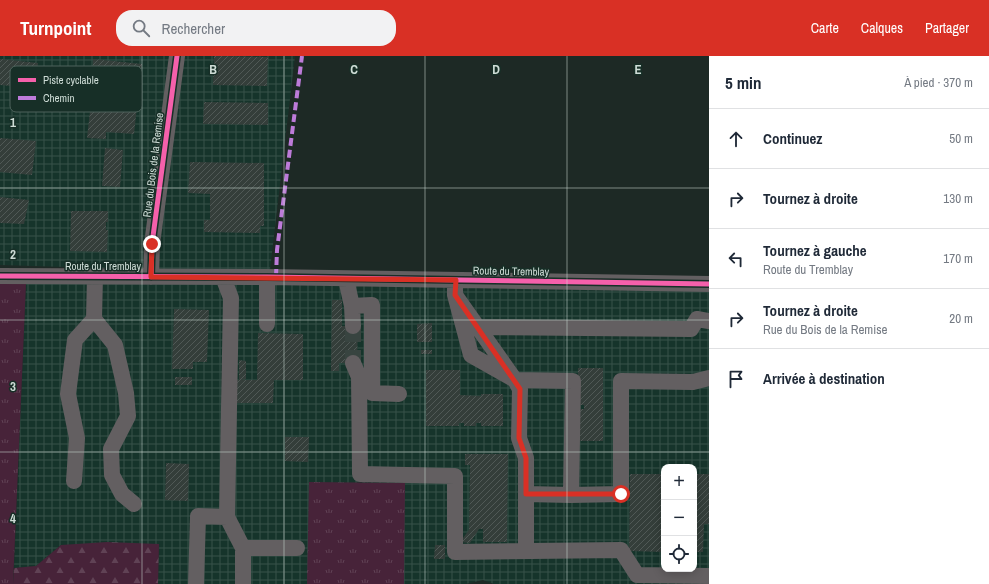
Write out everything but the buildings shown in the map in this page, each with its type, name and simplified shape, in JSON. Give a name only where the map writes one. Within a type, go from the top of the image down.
[{"type":"street","name":"Rue du Bois de la Remise","points":[[151,277],[152,244],[177,56]]},
{"type":"street","name":"Route du Tremblay","points":[[0,276],[266,277],[346,279],[455,288],[709,284]]},
{"type":"street","points":[[95,276],[94,319],[115,345],[126,393],[128,416],[111,449],[112,475],[122,494],[134,504]]},
{"type":"street","points":[[223,277],[231,298],[227,517],[243,548],[243,584]]},
{"type":"street","points":[[266,277],[267,324]]},
{"type":"street","points":[[346,279],[352,306],[353,326]]},
{"type":"street","points":[[455,288],[478,327],[520,389],[519,438],[526,458],[526,551]]},
{"type":"street","points":[[455,288],[471,355],[515,380],[573,381],[571,495]]},
{"type":"street","points":[[352,306],[372,305],[372,393],[399,394]]},
{"type":"street","points":[[74,481],[77,438],[68,394],[75,340],[94,319]]},
{"type":"street","points":[[478,327],[692,329],[697,319],[709,321]]},
{"type":"street","points":[[353,363],[359,377],[360,474],[455,476],[455,552],[621,550],[638,574],[709,576]]},
{"type":"street","points":[[526,494],[621,494],[621,381],[693,382],[709,378]]},
{"type":"street","points":[[196,584],[198,516],[227,517]]},
{"type":"street","points":[[243,548],[297,548]]},
{"type":"shaded area","points":[[0,56],[295,56],[270,270],[167,270],[0,265]]},
{"type":"shaded area","points":[[26,283],[709,283],[709,584],[494,584],[483,580],[466,584],[158,584],[159,544],[61,545],[36,566],[14,568]]},
{"type":"green space","points":[[0,283],[26,283],[13,584],[0,584]]},
{"type":"green space","points":[[309,482],[405,483],[404,584],[307,584]]},
{"type":"green space","points":[[107,542],[159,544],[158,584],[13,584],[14,568],[36,566],[61,545]]},
{"type":"tunnel","points":[[353,326],[353,363]]},
{"type":"marked path","points":[[276,277],[277,250],[302,56]]},
{"type":"cycle path","points":[[151,277],[152,244],[177,56]]},
{"type":"cycle path","points":[[0,276],[267,277],[709,284]]},
{"type":"route","points":[[152,244],[151,277],[456,280],[455,295],[520,389],[519,438],[526,458],[526,494],[621,494]]}]
